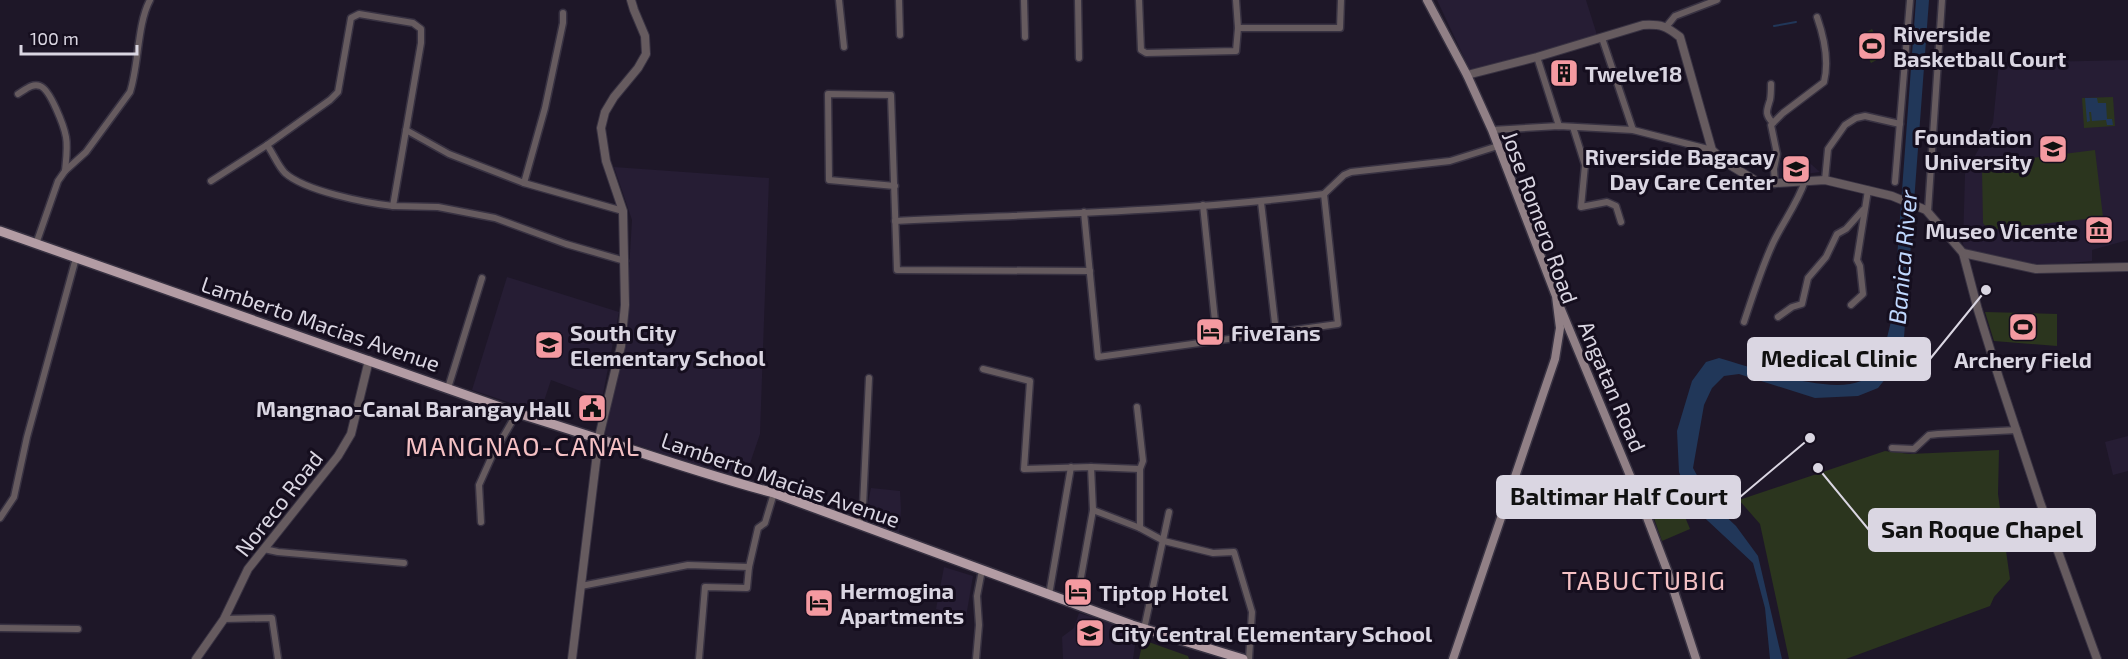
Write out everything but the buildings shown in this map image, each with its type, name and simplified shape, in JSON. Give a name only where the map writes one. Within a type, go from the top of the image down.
[{"type":"main road","name":"Jose Romero Road","points":[[1428,0],[1467,75],[1492,130],[1556,296],[1560,328],[1556,359],[1453,659]]},
{"type":"main road","name":"Lamberto Macias Avenue","points":[[0,231],[517,413],[774,493],[1076,605],[1144,629],[1243,659]]},
{"type":"main road","name":"Angatan Road","points":[[1556,296],[1637,492],[1667,570],[1696,659]]},
{"type":"street","points":[[36,244],[58,181],[65,171],[86,152],[130,92],[144,16],[150,0]]},
{"type":"street","points":[[572,659],[599,437],[621,346],[625,305],[623,211],[606,161],[601,128],[605,112],[614,97],[638,68],[646,54],[645,36],[631,0]]},
{"type":"street","points":[[839,0],[844,48]]},
{"type":"street","points":[[899,0],[900,35]]},
{"type":"street","points":[[1024,0],[1025,37]]},
{"type":"street","points":[[1078,0],[1079,58]]},
{"type":"street","points":[[1139,0],[1141,50],[1146,53],[1236,51],[1238,28],[1236,0]]},
{"type":"street","points":[[1238,28],[1340,28],[1341,0]]},
{"type":"street","points":[[1666,27],[1674,15],[1717,0]]},
{"type":"street","points":[[1894,182],[1910,0]]},
{"type":"street","points":[[1927,211],[1942,0]]},
{"type":"street","points":[[211,181],[267,145],[338,92],[351,18],[359,14],[413,23],[421,29],[421,43],[393,206]]},
{"type":"street","points":[[524,183],[545,108],[563,14]]},
{"type":"street","points":[[1775,184],[1774,169],[1778,154],[1771,125],[1824,82],[1826,74],[1823,34],[1817,17]]},
{"type":"street","points":[[1467,75],[1538,57],[1643,25],[1666,27],[1680,37],[1712,150]]},
{"type":"street","points":[[1602,38],[1633,130]]},
{"type":"street","points":[[1538,57],[1559,126]]},
{"type":"street","points":[[1772,84],[1766,114],[1773,123]]},
{"type":"street","points":[[18,94],[31,85],[45,89],[56,108],[66,135],[65,171]]},
{"type":"street","points":[[895,186],[829,180],[828,94],[891,95],[895,186],[897,270],[1090,271]]},
{"type":"street","points":[[1825,180],[1828,148],[1845,125],[1856,118],[1865,116],[1900,124]]},
{"type":"street","points":[[1492,130],[1559,126],[1633,130],[1712,150],[1725,162],[1761,184],[1825,180],[1868,190],[1927,211],[1963,253],[1978,310],[2040,502],[2097,659]]},
{"type":"street","points":[[1573,127],[1585,165],[1581,207],[1607,202],[1616,206],[1621,222]]},
{"type":"street","points":[[406,130],[449,154],[524,183],[623,211]]},
{"type":"street","points":[[267,145],[285,172],[297,181],[342,197],[393,206],[438,207],[495,218],[566,244],[625,261]]},
{"type":"street","points":[[895,221],[1261,202],[1324,194],[1351,171],[1450,161],[1498,146]]},
{"type":"street","points":[[1744,322],[1768,253],[1798,199],[1805,181]]},
{"type":"street","points":[[1851,305],[1863,294],[1860,266],[1857,260],[1863,210],[1868,190]]},
{"type":"street","points":[[1084,212],[1098,357],[1338,324],[1324,194]]},
{"type":"street","points":[[1261,202],[1276,332]]},
{"type":"street","points":[[1203,205],[1217,340]]},
{"type":"street","points":[[1778,317],[1792,307],[1802,304],[1808,278],[1826,257],[1837,234],[1846,229],[1863,210]]},
{"type":"street","points":[[1963,253],[2036,269],[2128,267]]},
{"type":"street","points":[[0,518],[15,497],[27,438],[76,258]]},
{"type":"street","points":[[448,388],[482,278]]},
{"type":"street","name":"Noreco Road","points":[[196,659],[224,620],[248,569],[338,456],[351,434],[369,360]]},
{"type":"street","points":[[983,369],[1030,381],[1024,469],[1071,467],[1140,469]]},
{"type":"street","points":[[859,525],[863,506],[869,378]]},
{"type":"street","points":[[1137,406],[1143,462],[1140,469],[1140,528]]},
{"type":"street","points":[[481,522],[479,484],[517,413]]},
{"type":"street","points":[[1893,448],[1914,449],[1929,435],[2017,430]]},
{"type":"street","points":[[1049,594],[1071,467]]},
{"type":"street","points":[[1076,605],[1093,510],[1090,467]]},
{"type":"street","points":[[1508,499],[1530,506],[1559,506],[1624,497],[1637,492]]},
{"type":"street","points":[[699,659],[705,587],[747,588],[749,567],[758,528],[765,523],[774,493]]},
{"type":"street","points":[[1093,510],[1140,528],[1164,542],[1213,553],[1234,552],[1252,612],[1249,659]]},
{"type":"street","points":[[1144,629],[1169,512]]},
{"type":"street","points":[[264,549],[404,563]]},
{"type":"street","points":[[581,586],[688,565],[749,567]]},
{"type":"street","points":[[976,659],[979,625],[977,596],[982,570]]},
{"type":"street","points":[[224,620],[272,618],[278,659]]},
{"type":"street","points":[[0,628],[78,629]]},
{"type":"shaded area","points":[[1437,0],[1586,0],[1597,35],[1471,72]]},
{"type":"shaded area","name":"Foundation University","points":[[2128,60],[2128,240],[2092,250],[2092,261],[2034,266],[1966,250],[1963,244],[1965,174],[1993,123],[1999,63]]},
{"type":"shaded area","name":"Riverside Bagacay Day Care Center","points":[[1804,158],[1820,172],[1777,178],[1778,163]]},
{"type":"shaded area","points":[[614,167],[769,178],[760,434],[744,481],[605,434],[625,337],[632,220]]},
{"type":"shaded area","name":"South City Elementary School","points":[[507,277],[619,312],[602,399],[551,380],[540,413],[472,390]]},
{"type":"shaded area","points":[[2128,436],[2128,471],[2113,475],[2105,442]]},
{"type":"shaded area","points":[[871,488],[900,491],[899,535],[866,525]]},
{"type":"shaded area","points":[[944,567],[973,576],[966,617],[936,609]]},
{"type":"shaded area","name":"City Central Elementary School","points":[[1079,613],[1137,632],[1133,659],[1063,659],[1062,637],[1074,628]]},
{"type":"green space","name":"Riverside Basketball Court","points":[[1872,29],[1886,55],[1871,63],[1858,37]]},
{"type":"green space","points":[[2113,97],[2115,126],[2084,128],[2082,98]]},
{"type":"green space","points":[[2095,150],[2103,217],[1988,230],[1983,223],[1982,170],[1989,158],[2017,155],[2024,159]]},
{"type":"green space","name":"Archery Field","points":[[1985,312],[2057,314],[2057,346],[1994,341]]},
{"type":"green space","points":[[1999,450],[1998,494],[2010,579],[1994,597],[1990,606],[1846,659],[1789,659],[1760,524],[1739,500],[1885,451],[1910,454]]},
{"type":"green space","points":[[1676,495],[1690,529],[1662,541],[1650,507]]},
{"type":"green space","points":[[1143,640],[1188,656],[1189,659],[1139,659]]},
{"type":"water","name":"Banica River","points":[[1916,0],[1929,0],[1903,351],[1878,388],[1858,396],[1815,398],[1739,374],[1724,376],[1712,388],[1704,405],[1693,468],[1719,510],[1736,526],[1758,556],[1782,659],[1770,659],[1765,608],[1753,563],[1693,507],[1679,472],[1677,431],[1692,381],[1706,362],[1719,358],[1811,383],[1830,385],[1861,381],[1880,367],[1893,313]]},
{"type":"water","points":[[2085,98],[2097,98],[2098,103],[2106,103],[2107,119],[2112,119],[2113,125],[2107,125],[2106,120],[2092,121],[2091,112],[2089,112],[2090,121],[2087,122]]},
{"type":"waterway","points":[[1774,26],[1796,22]]},
{"type":"place","name":"Riverside Basketball Court","points":[[1872,46]]},
{"type":"place","name":"Twelve18","points":[[1564,73]]},
{"type":"place","name":"Foundation University","points":[[2053,149]]},
{"type":"place","name":"Riverside Bagacay Day Care Center","points":[[1796,169]]},
{"type":"place","name":"Museo Vicente","points":[[2099,230]]},
{"type":"place","name":"Medical Clinic","points":[[1986,290]]},
{"type":"place","name":"Archery Field","points":[[2023,327]]},
{"type":"place","name":"FiveTans","points":[[1210,332]]},
{"type":"place","name":"South City Elementary School","points":[[549,345]]},
{"type":"place","name":"Mangnao-Canal Barangay Hall","points":[[592,408]]},
{"type":"place","name":"Baltimar Half Court","points":[[1810,438]]},
{"type":"place","name":"San Roque Chapel","points":[[1818,468]]},
{"type":"place","name":"Tiptop Hotel","points":[[1078,592]]},
{"type":"place","name":"Hermogina Apartments","points":[[819,603]]},
{"type":"place","name":"City Central Elementary School","points":[[1090,633]]},
{"type":"district","name":"MANGNAO-CANAL","points":[[523,445]]},
{"type":"district","name":"TABUCTUBIG","points":[[1644,579]]}]
